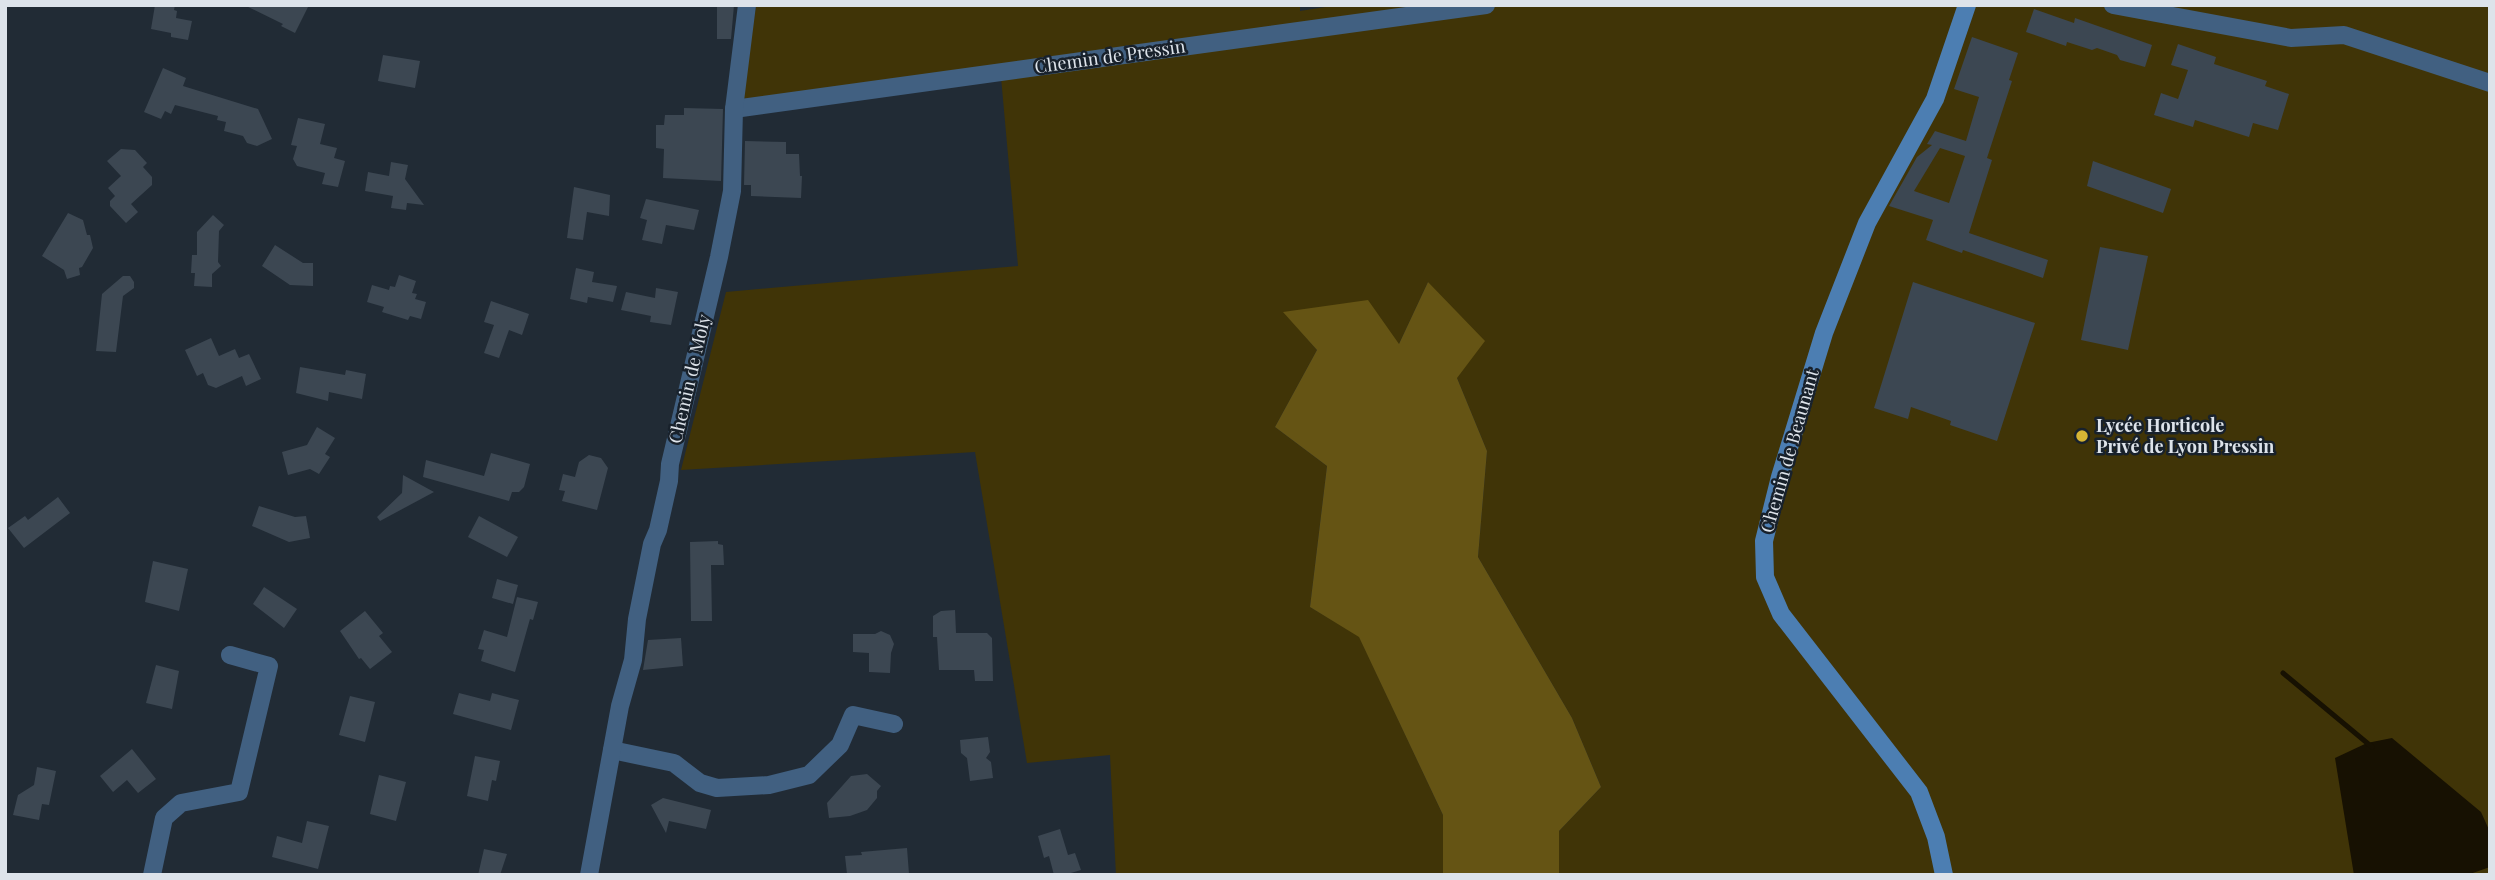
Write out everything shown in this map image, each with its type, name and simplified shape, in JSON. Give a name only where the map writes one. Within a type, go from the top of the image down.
[{"type":"street","name":"Chemin de Moly","points":[[589,875],[612,750],[633,660],[637,619],[652,544],[659,530],[670,464],[730,204],[734,109],[747,5]]},
{"type":"street","name":"Chemin de Pressin","points":[[734,109],[1486,5]]},
{"type":"street","name":"Chemin de Beaunant","points":[[1944,875],[1936,837],[1919,792],[1782,614],[1765,577],[1764,541],[1815,360],[1847,272],[1867,223],[1935,99],[1967,5]]},
{"type":"street","points":[[2113,5],[2291,38],[2344,35],[2490,83]]},
{"type":"street","points":[[152,875],[164,818],[181,803],[239,792],[269,666],[230,655]]},
{"type":"street","points":[[612,750],[674,763],[700,783],[717,788],[769,785],[809,775],[840,745],[853,715],[894,724]]},
{"type":"shaded area","points":[[756,5],[1300,5],[1300,11],[1338,5],[2490,5],[2490,875],[1559,875],[1559,831],[1601,787],[1572,718],[1478,557],[1487,451],[1457,378],[1428,282],[1399,344],[1284,312],[1317,350],[1275,427],[1327,466],[1310,607],[1359,636],[1443,815],[1443,875],[1116,875],[1110,755],[1027,763],[975,452],[681,470],[726,292],[1018,266],[1000,66],[743,99]]},
{"type":"shaded area","points":[[1428,282],[1485,341],[1457,378],[1487,451],[1478,557],[1572,718],[1601,787],[1559,831],[1559,875],[1443,875],[1443,815],[1359,637],[1310,607],[1327,466],[1275,427],[1317,350],[1283,312],[1368,300],[1399,344]]},
{"type":"shaded area","points":[[2392,738],[2481,812],[2490,832],[2490,867],[2467,875],[2354,875],[2335,758],[2367,743]]},
{"type":"building","points":[[155,5],[175,5],[176,18],[192,21],[188,40],[151,29]]},
{"type":"building","points":[[244,5],[309,5],[295,33],[281,26],[283,24]]},
{"type":"building","points":[[717,5],[734,5],[731,39],[717,39]]},
{"type":"building","points":[[2034,9],[2074,23],[2075,18],[2152,45],[2145,67],[2120,60],[2117,55],[2097,48],[2092,50],[2067,42],[2066,46],[2026,32]]},
{"type":"building","points":[[1972,37],[2018,53],[2009,80],[2012,81],[1987,158],[1992,160],[1969,233],[2048,260],[2043,278],[1926,240],[1933,220],[1889,206],[1917,157],[1932,145],[1927,144],[1935,131],[1966,141],[1979,97],[1954,89]],"holes":[[[1940,148],[1965,156],[1949,203],[1914,191]]]},
{"type":"building","points":[[2178,44],[2216,57],[2214,64],[2267,81],[2265,86],[2289,94],[2278,130],[2253,123],[2249,137],[2195,120],[2193,127],[2154,115],[2161,93],[2178,99],[2188,70],[2171,65]]},
{"type":"building","points":[[383,55],[420,61],[415,88],[378,81]]},
{"type":"building","points":[[163,68],[186,78],[183,86],[258,109],[272,139],[257,146],[247,143],[243,136],[224,131],[226,122],[217,120],[218,116],[175,105],[171,114],[165,111],[161,119],[144,112]]},
{"type":"building","points":[[684,108],[723,109],[721,181],[663,178],[664,149],[656,148],[656,125],[664,125],[665,115],[684,115]]},
{"type":"building","points":[[298,118],[325,124],[320,144],[337,148],[334,158],[345,161],[338,187],[322,184],[325,173],[297,166],[293,159],[297,146],[291,145]]},
{"type":"building","points":[[745,141],[786,142],[786,154],[799,154],[801,198],[751,196],[751,185],[744,185]]},
{"type":"building","points":[[121,149],[135,150],[147,163],[143,167],[152,177],[152,185],[131,204],[138,212],[126,223],[110,206],[110,201],[115,196],[108,188],[121,176],[107,161]]},
{"type":"building","points":[[2093,161],[2171,189],[2163,213],[2087,186]]},
{"type":"building","points":[[391,162],[408,165],[405,179],[424,205],[407,203],[406,210],[391,208],[393,196],[365,191],[368,172],[389,176]]},
{"type":"building","points":[[574,187],[610,195],[609,216],[587,212],[583,240],[567,238]]},
{"type":"building","points":[[646,199],[699,210],[694,230],[666,225],[662,244],[642,240],[647,220],[640,218]]},
{"type":"building","points":[[68,213],[83,220],[93,248],[79,268],[80,275],[67,279],[64,270],[42,256]]},
{"type":"building","points":[[213,215],[224,225],[219,231],[218,262],[221,266],[212,274],[212,287],[194,286],[195,273],[191,273],[192,255],[197,255],[197,232]]},
{"type":"building","points":[[275,245],[303,263],[313,263],[313,286],[290,285],[262,266]]},
{"type":"building","points":[[2100,247],[2148,256],[2128,350],[2081,340]]},
{"type":"building","points":[[576,268],[594,272],[592,282],[617,286],[613,302],[588,297],[587,303],[570,299]]},
{"type":"building","points":[[399,275],[416,281],[412,293],[417,294],[415,299],[426,302],[421,319],[410,316],[408,320],[382,312],[384,307],[367,302],[372,285],[389,290],[390,286],[395,287]]},
{"type":"building","points":[[123,276],[130,276],[134,288],[123,296],[116,352],[96,351],[102,294]]},
{"type":"building","points":[[1913,282],[2035,323],[1997,441],[1950,425],[1951,421],[1911,407],[1908,419],[1874,408]]},
{"type":"building","points":[[656,288],[678,292],[671,325],[650,322],[651,316],[621,310],[626,292],[655,298]]},
{"type":"building","points":[[491,301],[529,314],[522,335],[509,330],[499,358],[484,353],[494,325],[484,322]]},
{"type":"building","points":[[211,338],[219,356],[235,349],[239,358],[249,354],[261,379],[246,386],[242,376],[216,388],[208,385],[203,373],[197,376],[185,350]]},
{"type":"building","points":[[300,367],[345,375],[346,370],[366,374],[362,399],[329,392],[328,401],[296,393]]},
{"type":"building","points":[[317,427],[335,438],[325,454],[330,457],[319,474],[310,469],[288,475],[282,452],[307,445]]},
{"type":"building","points":[[491,453],[530,464],[524,487],[519,492],[512,492],[509,501],[423,477],[426,460],[484,476]]},
{"type":"building","points":[[589,455],[601,458],[608,468],[597,510],[562,501],[565,491],[559,490],[563,474],[575,477],[579,462]]},
{"type":"building","points":[[403,475],[434,492],[380,521],[377,517],[402,493]]},
{"type":"building","points":[[58,497],[70,513],[24,548],[8,528],[25,516],[28,520]]},
{"type":"building","points":[[259,506],[295,517],[306,516],[310,538],[289,542],[252,526]]},
{"type":"building","points":[[479,516],[518,537],[507,557],[468,537]]},
{"type":"building","points":[[718,541],[718,544],[723,545],[724,565],[711,565],[712,621],[691,621],[690,542]]},
{"type":"building","points":[[153,561],[188,569],[179,611],[145,602]]},
{"type":"building","points":[[497,579],[518,585],[513,604],[492,598]]},
{"type":"building","points":[[264,587],[297,609],[284,628],[253,604]]},
{"type":"building","points":[[517,597],[538,602],[533,620],[530,619],[515,672],[481,661],[484,650],[478,649],[484,630],[507,637]]},
{"type":"building","points":[[955,610],[956,633],[987,633],[992,638],[993,681],[975,681],[974,670],[939,670],[937,637],[933,637],[933,616],[941,611]]},
{"type":"building","points":[[365,611],[383,633],[379,636],[392,652],[370,669],[359,659],[340,631]]},
{"type":"building","points":[[881,631],[890,635],[894,644],[890,673],[869,672],[869,653],[853,652],[853,634],[875,634]]},
{"type":"building","points":[[681,638],[683,666],[643,670],[648,640]]},
{"type":"building","points":[[156,665],[179,671],[172,709],[146,703]]},
{"type":"building","points":[[459,693],[490,701],[492,693],[519,700],[511,730],[453,714]]},
{"type":"building","points":[[350,696],[375,702],[365,742],[339,735]]},
{"type":"building","points":[[988,737],[990,752],[986,758],[991,762],[993,778],[970,781],[967,758],[961,753],[960,740]]},
{"type":"building","points":[[132,749],[156,779],[138,793],[127,780],[113,792],[100,776]]},
{"type":"building","points":[[475,756],[500,761],[496,781],[492,780],[488,801],[467,796]]},
{"type":"building","points":[[37,767],[56,771],[49,805],[42,804],[39,820],[13,815],[18,795],[34,785]]},
{"type":"building","points":[[867,774],[881,786],[877,791],[877,798],[867,810],[850,816],[829,818],[827,803],[851,776]]},
{"type":"building","points":[[379,775],[406,782],[396,821],[370,814]]},
{"type":"building","points":[[663,798],[711,810],[706,829],[669,821],[666,833],[651,805]]},
{"type":"building","points":[[307,821],[329,826],[318,869],[272,857],[277,836],[302,843]]},
{"type":"building","points":[[1060,829],[1068,855],[1075,853],[1081,870],[1054,875],[1049,856],[1044,858],[1038,836]]},
{"type":"building","points":[[907,848],[909,874],[847,874],[845,856]]},
{"type":"building","points":[[484,849],[507,854],[500,875],[478,875]]},
{"type":"waterway","points":[[2283,673],[2372,747]]},
{"type":"place","name":"Lycée Horticole Privé de Lyon Pressin","points":[[2082,436]]}]
